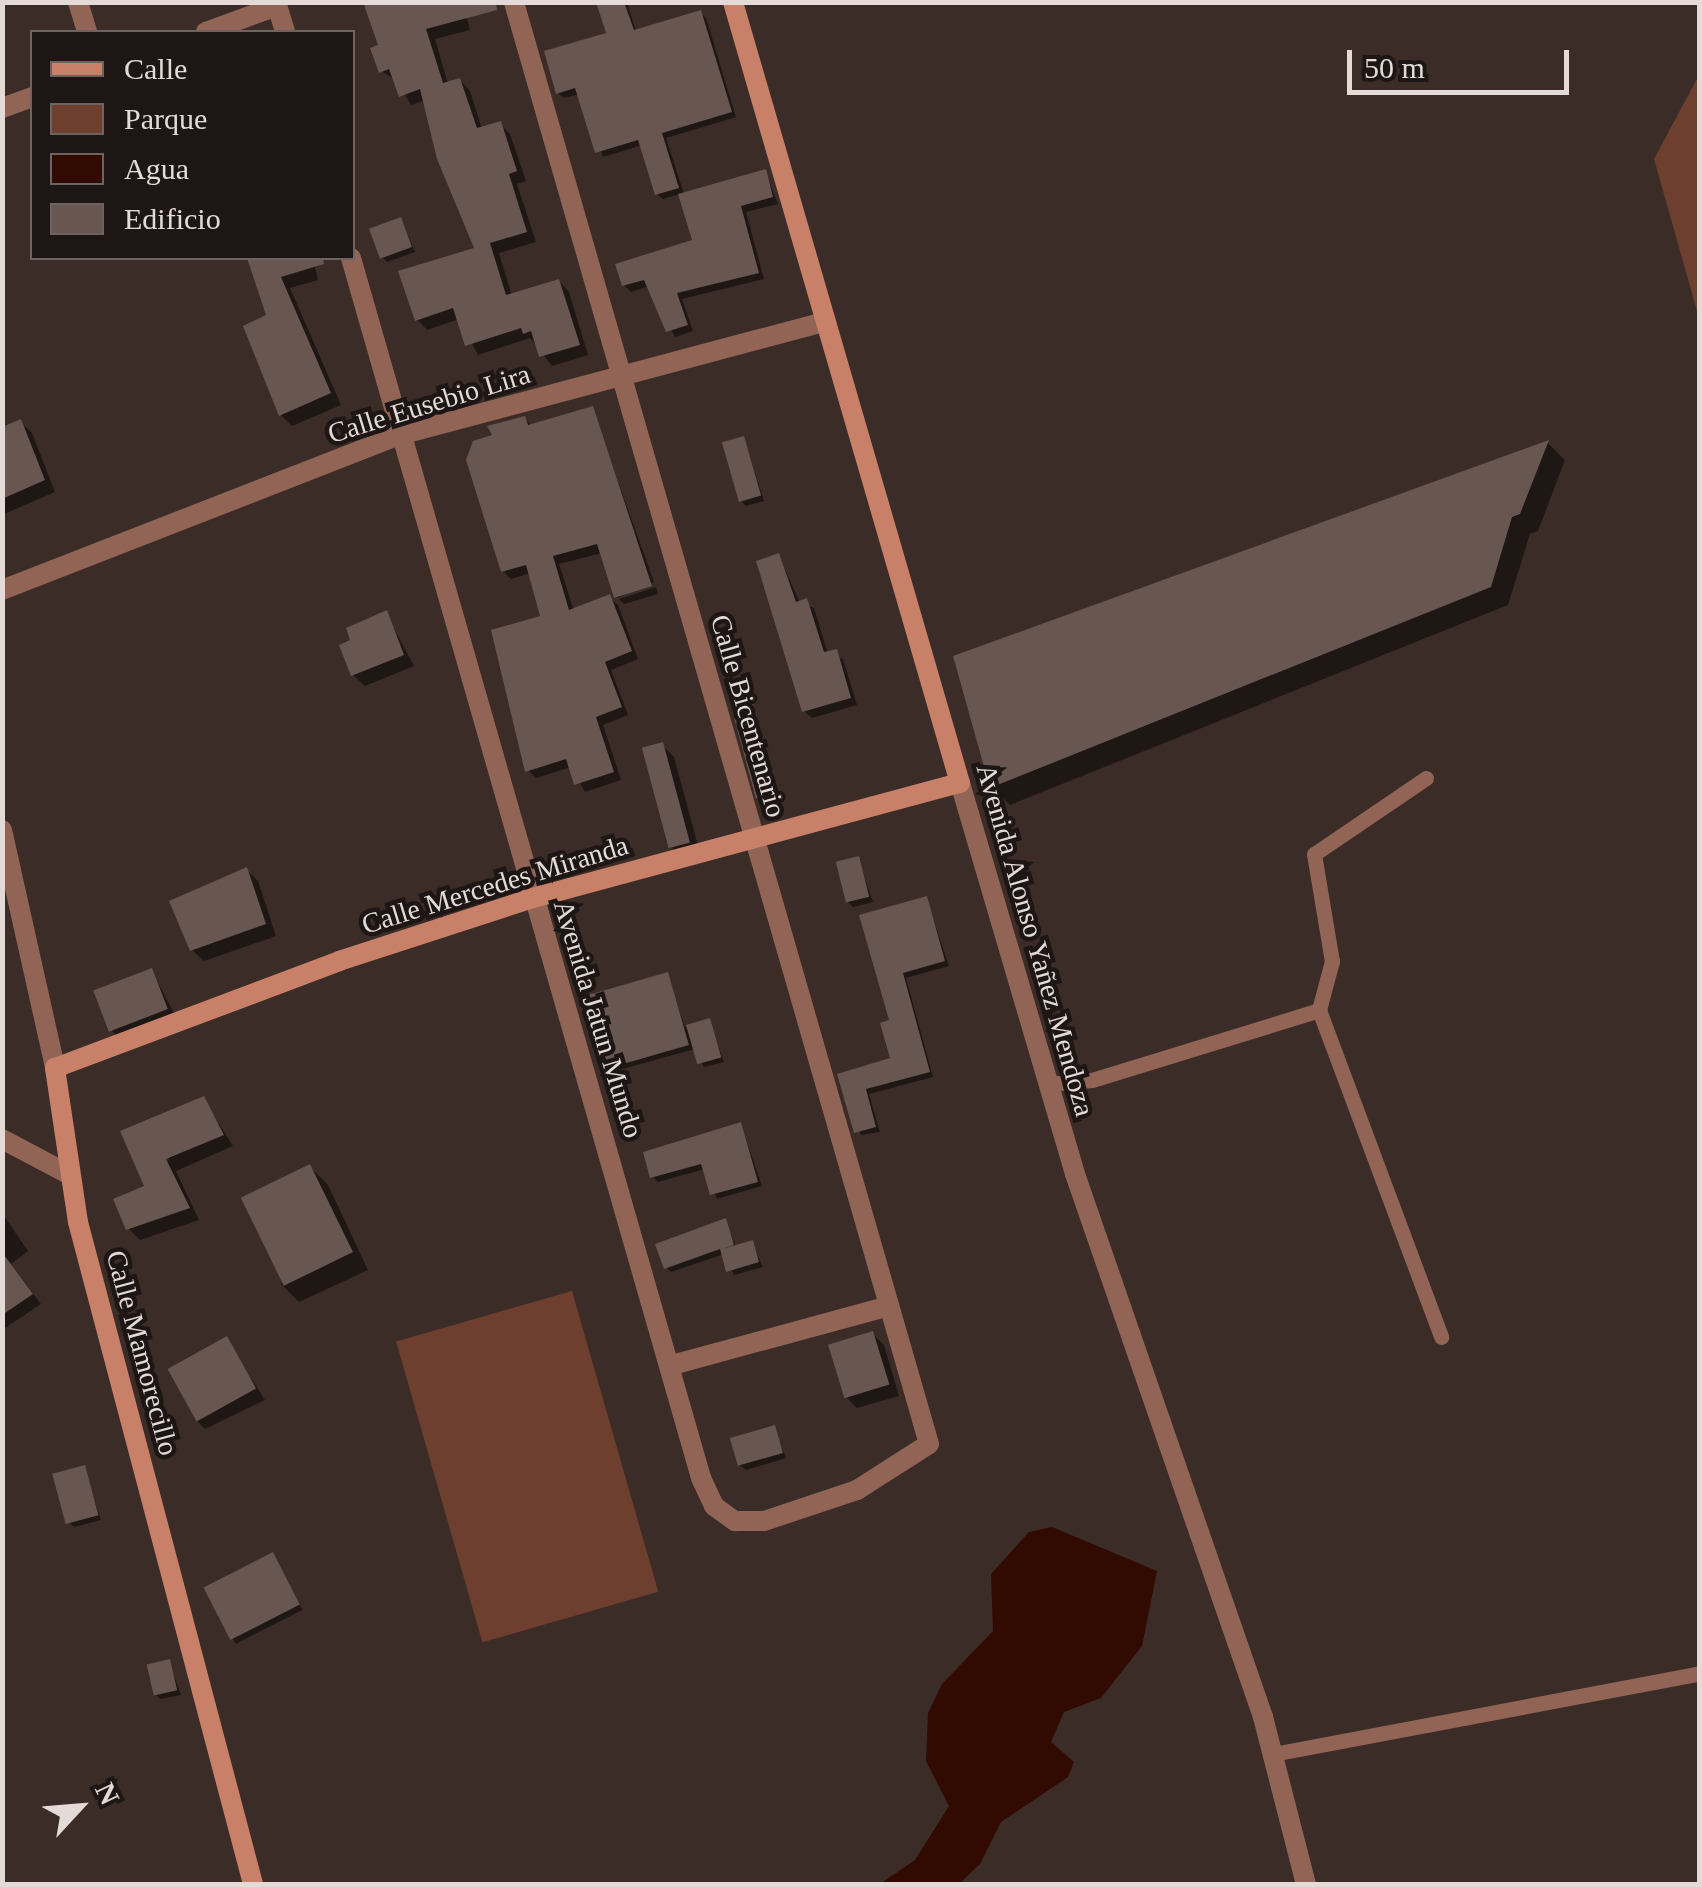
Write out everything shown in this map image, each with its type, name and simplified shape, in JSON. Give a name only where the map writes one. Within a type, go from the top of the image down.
[{"type":"street","points":[[78,2],[85,30]]},
{"type":"street","name":"Calle Bicentenario","points":[[514,2],[929,1444],[857,1490],[794,1513],[735,1520],[714,1506]]},
{"type":"street","name":"Avenida Alonso Yañez Mendoza","points":[[734,2],[1049,1084],[1272,1754],[1306,1884]]},
{"type":"street","points":[[211,30],[277,4],[284,30]]},
{"type":"street","points":[[2,108],[30,98]]},
{"type":"street","name":"Avenida Jatun Mundo","points":[[352,260],[533,898],[714,1506]]},
{"type":"street","name":"Calle Eusebio Lira","points":[[2,590],[403,434],[826,322]]},
{"type":"street","name":"Calle Mercedes Miranda","points":[[55,1068],[339,960],[533,898],[960,783]]},
{"type":"street","name":"Calle Mamorecillo","points":[[2,830],[55,1068],[70,1175],[253,1884]]},
{"type":"street","points":[[2,1139],[70,1175]]},
{"type":"street","points":[[672,1365],[888,1306]]},
{"type":"lane","points":[[1426,778],[1314,854],[1332,961],[1318,1010],[1441,1337]]},
{"type":"lane","points":[[1049,1084],[1092,1080],[1318,1010]]},
{"type":"lane","points":[[1272,1754],[1700,1674]]},
{"type":"green space","points":[[1699,75],[1699,318],[1654,159]]},
{"type":"green space","points":[[572,1291],[658,1592],[482,1642],[396,1341]]},
{"type":"water","points":[[1052,1527],[1157,1571],[1142,1646],[1101,1698],[1064,1712],[1051,1742],[1074,1762],[1068,1777],[1001,1822],[980,1864],[959,1884],[880,1884],[915,1860],[949,1806],[926,1761],[928,1713],[942,1684],[993,1631],[991,1574],[1029,1532]]},
{"type":"building","points":[[363,2],[496,2],[497,10],[426,29],[443,83],[460,78],[477,128],[501,121],[517,171],[509,174],[527,232],[490,243],[506,295],[559,279],[580,345],[539,357],[531,331],[523,334],[521,328],[465,346],[453,308],[415,321],[398,271],[474,248],[437,159],[420,89],[399,97],[389,69],[379,73],[370,48],[378,45]]},
{"type":"building","points":[[596,2],[624,2],[634,30],[701,10],[732,112],[662,133],[679,188],[655,195],[638,140],[595,153],[575,88],[556,94],[544,51],[606,33]]},
{"type":"building","points":[[766,169],[773,197],[741,206],[759,273],[677,293],[688,325],[666,332],[644,280],[622,286],[615,264],[692,240],[678,194]]},
{"type":"building","points":[[401,217],[412,247],[380,259],[369,229]]},
{"type":"building","points":[[248,260],[323,260],[324,264],[281,277],[331,393],[279,416],[243,326],[266,315]]},
{"type":"building","points":[[593,406],[652,586],[614,598],[597,544],[553,556],[569,610],[610,594],[632,651],[605,662],[622,707],[596,717],[614,772],[574,785],[566,759],[525,772],[491,630],[540,616],[526,565],[501,572],[466,460],[473,441],[492,435],[487,426],[525,416],[528,425]]},
{"type":"building","points":[[21,419],[45,480],[2,499],[2,427]]},
{"type":"building","points":[[744,436],[761,496],[739,502],[722,442]]},
{"type":"building","points":[[1549,440],[1520,514],[1512,517],[1491,587],[990,788],[953,656]]},
{"type":"building","points":[[779,553],[796,602],[807,598],[824,652],[837,649],[851,698],[802,712],[756,561]]},
{"type":"building","points":[[387,610],[404,655],[351,676],[339,645],[350,640],[346,628]]},
{"type":"building","points":[[753,703],[777,793],[756,799],[732,709]]},
{"type":"building","points":[[663,742],[690,842],[669,848],[642,748]]},
{"type":"building","points":[[859,856],[869,897],[846,903],[836,862]]},
{"type":"building","points":[[247,867],[266,924],[190,951],[169,901]]},
{"type":"building","points":[[927,896],[945,961],[903,973],[930,1072],[866,1089],[876,1127],[854,1133],[837,1074],[890,1058],[880,1023],[889,1020],[859,915]]},
{"type":"building","points":[[152,968],[168,1009],[109,1032],[93,991]]},
{"type":"building","points":[[668,972],[689,1045],[608,1068],[587,995]]},
{"type":"building","points":[[710,1018],[721,1057],[697,1064],[686,1025]]},
{"type":"building","points":[[204,1096],[224,1135],[166,1159],[190,1208],[126,1230],[113,1199],[144,1186],[120,1131]]},
{"type":"building","points":[[741,1122],[758,1182],[710,1195],[701,1164],[650,1178],[643,1152]]},
{"type":"building","points":[[310,1164],[353,1252],[284,1286],[241,1198]]},
{"type":"building","points":[[726,1218],[734,1245],[722,1249],[753,1240],[759,1262],[726,1272],[720,1249],[664,1269],[655,1244]]},
{"type":"building","points":[[2,1252],[33,1294],[2,1315]]},
{"type":"building","points":[[873,1331],[889,1385],[844,1398],[828,1345]]},
{"type":"building","points":[[227,1336],[256,1388],[197,1421],[168,1369]]},
{"type":"building","points":[[775,1425],[783,1453],[738,1466],[730,1438]]},
{"type":"building","points":[[85,1465],[98,1515],[66,1524],[52,1474]]},
{"type":"building","points":[[273,1552],[300,1605],[230,1640],[204,1587]]},
{"type":"building","points":[[170,1659],[177,1690],[154,1696],[147,1664]]}]
